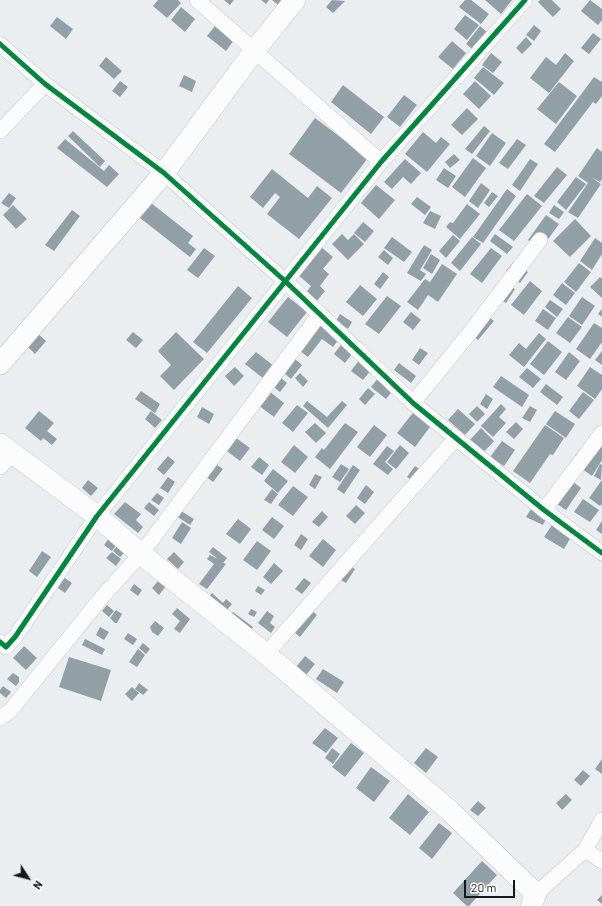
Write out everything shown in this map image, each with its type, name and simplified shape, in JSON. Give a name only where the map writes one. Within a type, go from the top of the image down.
[{"type":"street","points":[[197,0],[381,162]]},
{"type":"street","points":[[0,364],[164,173],[255,50],[295,0]]},
{"type":"street","points":[[0,642],[6,647],[15,637],[97,516],[381,162],[525,0]]},
{"type":"street","points":[[0,44],[45,84],[164,173],[285,281],[413,403],[544,510],[602,553]]},
{"type":"street","points":[[0,131],[45,84]]},
{"type":"street","points":[[413,403],[486,312],[540,240]]},
{"type":"street","points":[[0,718],[10,711],[102,597],[141,554],[319,315]]},
{"type":"street","points":[[544,510],[602,434]]},
{"type":"street","points":[[266,654],[456,438]]},
{"type":"street","points":[[4,455],[97,516],[141,554],[266,654],[450,812],[533,900],[585,850],[602,820]]},
{"type":"street","points":[[585,850],[602,861]]},
{"type":"building","points":[[158,0],[178,0],[181,3],[167,18],[153,6]]},
{"type":"building","points":[[224,0],[234,0],[230,5]]},
{"type":"building","points":[[261,0],[269,0],[266,4]]},
{"type":"building","points":[[272,0],[282,0],[278,5]]},
{"type":"building","points":[[332,0],[345,1],[333,13],[326,7]]},
{"type":"building","points":[[465,0],[471,0],[489,14],[481,24],[459,7]]},
{"type":"building","points":[[485,0],[512,0],[501,14]]},
{"type":"building","points":[[540,0],[552,0],[561,9],[553,17],[538,2]]},
{"type":"building","points":[[590,0],[602,9],[602,20],[598,25],[581,11]]},
{"type":"building","points":[[181,7],[195,19],[185,32],[171,20]]},
{"type":"building","points":[[465,15],[479,25],[467,40],[454,29]]},
{"type":"building","points":[[57,17],[73,29],[66,39],[50,26]]},
{"type":"building","points":[[218,22],[237,36],[226,51],[207,36]]},
{"type":"building","points":[[534,25],[541,31],[534,41],[526,35]]},
{"type":"building","points":[[480,26],[487,32],[472,49],[466,44]]},
{"type":"building","points":[[593,33],[601,39],[589,54],[581,48]]},
{"type":"building","points":[[526,37],[532,44],[522,54],[516,48]]},
{"type":"building","points":[[452,41],[466,53],[453,69],[438,57]]},
{"type":"building","points":[[491,53],[502,62],[493,73],[482,65]]},
{"type":"building","points":[[565,53],[574,61],[549,93],[530,78],[546,57],[556,65]]},
{"type":"building","points":[[106,57],[122,71],[114,79],[99,66]]},
{"type":"building","points":[[483,67],[504,83],[494,95],[474,78]]},
{"type":"building","points":[[184,75],[196,81],[192,92],[179,86]]},
{"type":"building","points":[[594,77],[602,82],[602,96],[596,104],[593,102],[555,152],[544,144]]},
{"type":"building","points":[[120,81],[128,87],[120,97],[112,91]]},
{"type":"building","points":[[475,81],[491,96],[479,109],[463,94]]},
{"type":"building","points":[[559,82],[577,96],[556,124],[537,109]]},
{"type":"building","points":[[343,85],[384,117],[371,134],[331,102]]},
{"type":"building","points":[[404,95],[417,105],[400,127],[387,117]]},
{"type":"building","points":[[467,108],[478,119],[462,135],[451,125]]},
{"type":"building","points":[[315,118],[368,158],[341,193],[289,154]]},
{"type":"building","points":[[484,126],[490,131],[472,154],[465,149]]},
{"type":"building","points":[[73,131],[105,161],[100,167],[68,136]]},
{"type":"building","points":[[423,132],[436,143],[441,137],[450,144],[427,172],[405,154]]},
{"type":"building","points":[[492,133],[506,143],[490,166],[476,156]]},
{"type":"building","points":[[65,139],[104,171],[109,165],[119,174],[107,187],[57,148]]},
{"type":"building","points":[[517,139],[526,145],[508,169],[499,163]]},
{"type":"building","points":[[597,148],[602,152],[602,179],[600,182],[591,177],[601,184],[578,218],[568,212],[588,183],[578,176]]},
{"type":"building","points":[[454,154],[460,160],[450,168],[445,162]]},
{"type":"building","points":[[473,158],[486,168],[465,197],[452,187]]},
{"type":"building","points":[[405,159],[421,173],[411,184],[403,177],[392,189],[384,182]]},
{"type":"building","points":[[530,159],[538,164],[520,191],[512,185]]},
{"type":"building","points":[[557,167],[567,175],[544,203],[534,196]]},
{"type":"building","points":[[444,168],[456,176],[448,188],[436,180]]},
{"type":"building","points":[[272,169],[308,198],[317,186],[332,198],[299,239],[267,214],[280,197],[275,193],[263,208],[250,197]]},
{"type":"building","points":[[576,177],[586,184],[566,210],[557,202]]},
{"type":"building","points":[[481,183],[490,190],[478,208],[469,201]]},
{"type":"building","points":[[376,185],[395,200],[379,219],[361,203]]},
{"type":"building","points":[[507,189],[516,196],[483,243],[473,237]]},
{"type":"building","points":[[492,192],[498,196],[489,207],[484,203]]},
{"type":"building","points":[[9,193],[16,198],[9,208],[1,203]]},
{"type":"building","points":[[527,194],[542,206],[514,241],[499,230]]},
{"type":"building","points":[[417,197],[431,207],[425,215],[411,204]]},
{"type":"building","points":[[151,203],[193,236],[188,243],[196,249],[190,257],[140,218]]},
{"type":"building","points":[[467,204],[480,214],[460,239],[446,227],[450,222],[453,223]]},
{"type":"building","points":[[13,205],[27,219],[16,229],[3,215]]},
{"type":"building","points":[[554,205],[564,212],[559,219],[549,213]]},
{"type":"building","points":[[72,210],[80,216],[54,251],[45,245]]},
{"type":"building","points":[[430,211],[441,216],[435,229],[423,223]]},
{"type":"building","points":[[546,215],[559,224],[541,249],[528,240]]},
{"type":"building","points":[[575,219],[591,236],[570,257],[553,241]]},
{"type":"building","points":[[363,222],[374,231],[365,242],[354,233]]},
{"type":"building","points":[[342,234],[348,240],[354,234],[364,244],[348,260],[332,244]]},
{"type":"building","points":[[495,234],[513,247],[507,254],[490,241]]},
{"type":"building","points":[[453,235],[460,241],[446,258],[439,251]]},
{"type":"building","points":[[392,237],[412,252],[404,262],[384,248]]},
{"type":"building","points":[[472,237],[481,244],[460,271],[451,263]]},
{"type":"building","points":[[595,238],[602,243],[602,254],[592,270],[580,261]]},
{"type":"building","points":[[424,245],[432,250],[420,270],[426,274],[421,281],[407,273]]},
{"type":"building","points":[[320,246],[333,257],[323,269],[329,274],[320,286],[325,291],[316,302],[305,294],[311,286],[298,275]]},
{"type":"building","points":[[204,248],[215,256],[198,278],[187,270]]},
{"type":"building","points":[[491,248],[502,256],[482,283],[470,274]]},
{"type":"building","points":[[384,250],[393,258],[388,265],[378,257]]},
{"type":"building","points":[[431,254],[440,260],[432,274],[423,268]]},
{"type":"building","points":[[514,261],[528,272],[520,283],[506,271]]},
{"type":"building","points":[[579,263],[591,272],[576,292],[564,282]]},
{"type":"building","points":[[442,264],[457,274],[438,302],[421,290],[428,295],[418,310],[407,302],[425,279],[430,282]]},
{"type":"building","points":[[383,272],[389,277],[380,289],[374,284]]},
{"type":"building","points":[[600,277],[602,279],[602,298],[590,287]]},
{"type":"building","points":[[500,280],[515,289],[506,303],[491,294]]},
{"type":"building","points":[[530,281],[542,291],[524,315],[511,305]]},
{"type":"building","points":[[562,283],[575,293],[566,305],[553,295]]},
{"type":"building","points":[[360,285],[377,299],[363,316],[346,302]]},
{"type":"building","points":[[238,286],[252,298],[207,353],[193,342]]},
{"type":"building","points":[[387,296],[401,306],[379,334],[365,324]]},
{"type":"building","points":[[288,297],[307,312],[287,337],[268,322]]},
{"type":"building","points":[[582,297],[595,306],[582,325],[569,316]]},
{"type":"building","points":[[550,300],[563,309],[557,317],[545,307]]},
{"type":"building","points":[[479,309],[494,321],[478,340],[464,329]]},
{"type":"building","points":[[543,309],[556,318],[548,330],[535,321]]},
{"type":"building","points":[[602,309],[602,317],[598,314]]},
{"type":"building","points":[[411,312],[421,320],[413,330],[403,322]]},
{"type":"building","points":[[340,314],[352,322],[348,329],[336,321]]},
{"type":"building","points":[[568,317],[582,327],[570,343],[556,333]]},
{"type":"building","points":[[594,323],[602,328],[602,342],[590,359],[576,349]]},
{"type":"building","points":[[321,324],[339,339],[333,347],[322,339],[308,357],[300,351]]},
{"type":"building","points":[[133,332],[143,340],[136,348],[126,340]]},
{"type":"building","points":[[176,332],[204,359],[174,390],[160,376],[171,365],[158,351]]},
{"type":"building","points":[[37,333],[46,341],[35,354],[26,345]]},
{"type":"building","points":[[539,333],[546,339],[524,367],[509,355],[519,343],[526,349]]},
{"type":"building","points":[[548,341],[562,352],[544,375],[530,364]]},
{"type":"building","points":[[343,342],[354,351],[345,363],[334,354]]},
{"type":"building","points":[[420,348],[428,353],[419,365],[412,360]]},
{"type":"building","points":[[602,351],[602,365],[595,360]]},
{"type":"building","points":[[256,352],[274,366],[264,379],[245,364]]},
{"type":"building","points":[[569,352],[580,361],[566,380],[555,372]]},
{"type":"building","points":[[295,359],[302,365],[291,379],[284,373]]},
{"type":"building","points":[[360,359],[372,369],[363,380],[351,371]]},
{"type":"building","points":[[399,363],[416,376],[411,383],[394,370]]},
{"type":"building","points":[[235,367],[244,376],[234,386],[225,376]]},
{"type":"building","points":[[590,367],[602,375],[602,389],[595,399],[577,386]]},
{"type":"building","points":[[527,368],[541,379],[533,388],[519,377]]},
{"type":"building","points":[[300,373],[308,381],[303,387],[295,378]]},
{"type":"building","points":[[279,376],[287,383],[280,392],[271,385]]},
{"type":"building","points":[[501,376],[529,395],[522,407],[493,387]]},
{"type":"building","points":[[379,377],[394,389],[386,399],[371,387]]},
{"type":"building","points":[[546,384],[563,397],[557,405],[540,392]]},
{"type":"building","points":[[368,388],[375,394],[365,405],[359,399]]},
{"type":"building","points":[[141,391],[160,404],[155,413],[135,399]]},
{"type":"building","points":[[269,391],[284,403],[274,417],[258,405]]},
{"type":"building","points":[[583,392],[594,400],[579,419],[569,411]]},
{"type":"building","points":[[486,394],[493,399],[487,409],[480,404]]},
{"type":"building","points":[[307,401],[327,417],[342,401],[347,405],[328,428],[303,406]]},
{"type":"building","points":[[501,404],[506,409],[499,417],[506,423],[493,437],[481,426]]},
{"type":"building","points":[[297,405],[308,413],[293,432],[282,423]]},
{"type":"building","points":[[477,406],[485,414],[477,422],[469,414]]},
{"type":"building","points":[[530,406],[537,410],[530,422],[522,418]]},
{"type":"building","points":[[202,407],[214,414],[209,424],[197,417]]},
{"type":"building","points":[[416,409],[433,423],[415,447],[397,433]]},
{"type":"building","points":[[458,409],[475,424],[465,435],[448,420]]},
{"type":"building","points":[[39,411],[54,423],[47,431],[57,439],[52,445],[43,438],[41,441],[25,428]]},
{"type":"building","points":[[151,411],[162,420],[155,428],[145,419]]},
{"type":"building","points":[[555,411],[575,424],[566,438],[546,424]]},
{"type":"building","points":[[516,422],[523,429],[514,439],[506,432]]},
{"type":"building","points":[[315,423],[326,433],[316,443],[305,432]]},
{"type":"building","points":[[345,423],[358,432],[330,469],[315,457],[322,448],[324,450]]},
{"type":"building","points":[[374,425],[387,435],[370,457],[357,447]]},
{"type":"building","points":[[545,425],[564,438],[553,455],[550,454],[530,483],[513,471]]},
{"type":"building","points":[[481,428],[494,441],[482,454],[469,441]]},
{"type":"building","points":[[236,438],[250,448],[240,461],[227,451]]},
{"type":"building","points":[[502,441],[515,450],[504,466],[490,457]]},
{"type":"building","points":[[597,442],[602,446],[602,460],[592,476],[571,461],[580,449],[588,455]]},
{"type":"building","points":[[294,445],[308,457],[295,473],[281,462]]},
{"type":"building","points":[[400,445],[409,453],[396,469],[387,462]]},
{"type":"building","points":[[387,446],[394,451],[385,462],[393,469],[388,475],[373,464]]},
{"type":"building","points":[[168,456],[175,462],[164,475],[157,469]]},
{"type":"building","points":[[259,457],[269,465],[262,475],[251,467]]},
{"type":"building","points":[[213,462],[223,469],[213,482],[204,475]]},
{"type":"building","points":[[341,464],[349,469],[340,482],[332,477]]},
{"type":"building","points":[[600,464],[602,465],[601,480],[594,476]]},
{"type":"building","points":[[353,465],[360,470],[344,494],[337,489]]},
{"type":"building","points":[[415,466],[427,474],[419,485],[407,477]]},
{"type":"building","points":[[273,469],[288,481],[278,493],[264,481]]},
{"type":"building","points":[[315,474],[322,477],[315,489],[309,485]]},
{"type":"building","points":[[168,477],[175,482],[168,493],[160,488]]},
{"type":"building","points":[[568,478],[581,488],[566,510],[552,501]]},
{"type":"building","points":[[88,480],[98,488],[91,496],[82,488]]},
{"type":"building","points":[[602,480],[602,504],[600,506],[589,498]]},
{"type":"building","points":[[366,485],[374,492],[365,504],[357,498]]},
{"type":"building","points":[[293,486],[308,497],[293,516],[278,505]]},
{"type":"building","points":[[272,489],[278,494],[271,504],[264,500]]},
{"type":"building","points":[[157,493],[164,498],[159,505],[151,500]]},
{"type":"building","points":[[583,499],[599,510],[590,522],[574,512]]},
{"type":"building","points":[[125,502],[141,514],[136,520],[143,527],[138,533],[114,514]]},
{"type":"building","points":[[149,502],[159,510],[154,516],[144,508]]},
{"type":"building","points":[[356,505],[365,513],[355,524],[346,516]]},
{"type":"building","points":[[531,509],[547,517],[543,525],[526,517]]},
{"type":"building","points":[[181,511],[194,519],[190,525],[176,516]]},
{"type":"building","points":[[322,511],[328,517],[319,527],[312,522]]},
{"type":"building","points":[[272,517],[284,526],[274,539],[262,530]]},
{"type":"building","points":[[238,519],[251,529],[240,544],[226,534]]},
{"type":"building","points":[[602,521],[602,534],[596,530]]},
{"type":"building","points":[[182,522],[191,528],[181,544],[172,538]]},
{"type":"building","points":[[552,525],[571,537],[564,549],[544,537]]},
{"type":"building","points":[[301,534],[308,539],[301,550],[294,545]]},
{"type":"building","points":[[109,538],[117,544],[112,551],[104,545]]},
{"type":"building","points":[[323,539],[336,550],[323,567],[309,556]]},
{"type":"building","points":[[257,541],[271,551],[257,570],[243,560]]},
{"type":"building","points":[[117,546],[125,552],[120,557],[113,551]]},
{"type":"building","points":[[213,547],[227,558],[223,563],[226,564],[207,589],[199,584],[214,564],[207,559],[210,555],[218,559],[209,552]]},
{"type":"building","points":[[42,551],[51,557],[37,577],[29,571]]},
{"type":"building","points":[[112,552],[121,559],[116,566],[106,558]]},
{"type":"building","points":[[174,552],[184,562],[178,569],[167,559]]},
{"type":"building","points":[[274,563],[283,571],[271,584],[263,577]]},
{"type":"building","points":[[348,564],[355,569],[346,583],[339,579]]},
{"type":"building","points":[[62,576],[72,583],[65,593],[55,586]]},
{"type":"building","points":[[304,578],[311,583],[302,594],[295,589]]},
{"type":"building","points":[[159,580],[166,586],[159,595],[152,588]]},
{"type":"building","points":[[134,584],[142,590],[138,596],[130,590]]},
{"type":"building","points":[[258,586],[265,590],[261,595],[255,591]]},
{"type":"building","points":[[212,593],[223,603],[226,599],[232,604],[224,613],[207,599]]},
{"type":"building","points":[[107,605],[114,611],[109,617],[102,611]]},
{"type":"building","points":[[177,608],[190,619],[180,633],[174,629],[180,621],[172,614]]},
{"type":"building","points":[[251,609],[257,612],[254,617],[248,614]]},
{"type":"building","points":[[310,609],[317,615],[300,637],[293,631]]},
{"type":"building","points":[[116,610],[122,614],[117,623],[115,623],[110,618]]},
{"type":"building","points":[[267,611],[274,616],[270,623],[275,627],[271,633],[258,623]]},
{"type":"building","points":[[233,612],[253,627],[246,636],[230,616]]},
{"type":"building","points":[[155,621],[164,628],[158,636],[152,632],[150,627]]},
{"type":"building","points":[[100,627],[109,632],[104,640],[96,635]]},
{"type":"building","points":[[128,633],[137,639],[133,645],[124,639]]},
{"type":"building","points":[[85,639],[105,649],[102,655],[82,645]]},
{"type":"building","points":[[143,643],[150,649],[146,654],[139,648]]},
{"type":"building","points":[[24,646],[37,658],[26,670],[13,658]]},
{"type":"building","points":[[138,649],[145,655],[137,667],[129,662]]},
{"type":"building","points":[[305,656],[315,664],[306,675],[296,667]]},
{"type":"building","points":[[69,657],[111,670],[101,701],[59,687]]},
{"type":"building","points":[[323,669],[344,682],[337,693],[316,679]]},
{"type":"building","points":[[13,673],[19,677],[19,682],[16,686],[7,679]]},
{"type":"building","points":[[139,683],[148,690],[143,695],[135,689]]},
{"type":"building","points":[[3,686],[11,692],[6,698],[0,693]]},
{"type":"building","points":[[132,687],[139,693],[132,701],[125,694]]},
{"type":"building","points":[[325,728],[338,738],[326,753],[312,743]]},
{"type":"building","points":[[351,743],[364,753],[345,777],[332,767]]},
{"type":"building","points":[[332,748],[340,754],[333,764],[325,758]]},
{"type":"building","points":[[426,748],[438,757],[426,773],[414,763]]},
{"type":"building","points":[[602,759],[602,774],[595,769]]},
{"type":"building","points":[[371,767],[390,781],[374,802],[356,788]]},
{"type":"building","points":[[583,770],[590,776],[581,786],[574,780]]},
{"type":"building","points":[[408,794],[429,812],[410,835],[389,818]]},
{"type":"building","points":[[566,794],[572,800],[562,810],[556,803]]},
{"type":"building","points":[[478,801],[486,808],[478,816],[470,810]]},
{"type":"building","points":[[439,823],[452,833],[432,859],[419,848]]},
{"type":"building","points":[[482,861],[497,875],[469,906],[467,906],[453,893]]},
{"type":"building","points":[[602,895],[602,904],[597,900]]},
{"type":"cycle path","points":[[0,642],[6,647],[15,637],[97,516],[381,162],[525,0]]},
{"type":"cycle path","points":[[0,44],[45,84],[164,173],[285,281],[413,403],[544,510],[602,553]]}]
